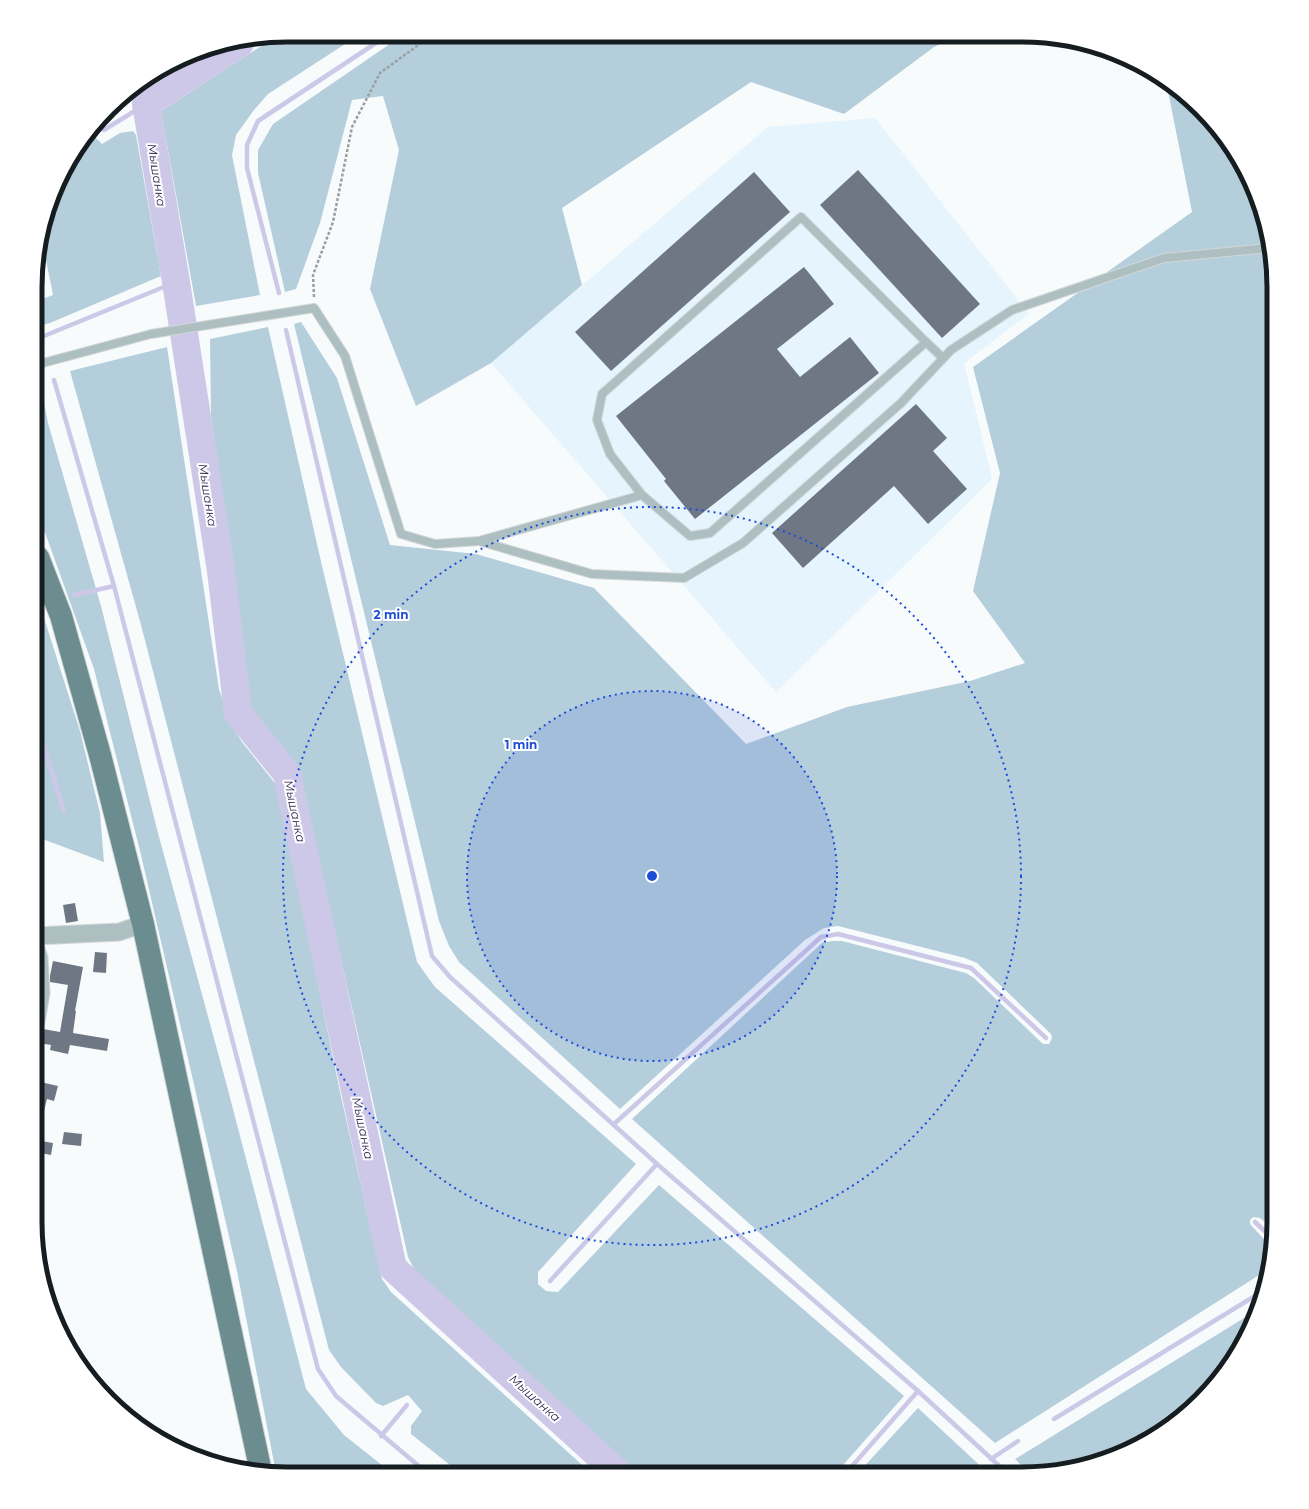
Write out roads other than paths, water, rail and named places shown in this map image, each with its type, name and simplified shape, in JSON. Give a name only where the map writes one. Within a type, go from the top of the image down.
[{"type":"main road","points":[[42,568],[65,631],[100,755],[143,924],[260,1465]]},
{"type":"street","points":[[42,936],[119,932],[143,924]]},
{"type":"lane","points":[[926,342],[710,533],[690,536],[642,495],[610,454],[597,420],[602,394],[801,217],[943,358]]},
{"type":"lane","points":[[479,541],[592,574],[684,578],[743,543],[901,404],[951,350],[1012,310],[1164,258],[1264,248]]},
{"type":"lane","points":[[42,363],[151,334],[210,323],[314,308],[345,356],[400,534],[435,544],[479,541],[642,495]]},
{"type":"waterway","points":[[279,293],[247,168],[247,145],[258,121],[377,42]]},
{"type":"waterway","name":"Мышанка","points":[[232,48],[146,104],[176,282],[221,571],[238,713],[287,774],[393,1268],[611,1467]]},
{"type":"waterway","points":[[104,130],[146,104]]},
{"type":"waterway","points":[[42,337],[176,282]]},
{"type":"waterway","points":[[286,330],[432,956],[450,977],[657,1164],[918,1391],[1000,1467]]},
{"type":"waterway","points":[[54,380],[114,586],[318,1369],[336,1396],[420,1467]]},
{"type":"waterway","points":[[74,595],[114,586]]},
{"type":"waterway","points":[[42,741],[64,811]]},
{"type":"waterway","points":[[614,1124],[821,937],[838,934],[971,968],[1046,1038]]},
{"type":"waterway","points":[[550,1281],[657,1164]]},
{"type":"waterway","points":[[1255,1222],[1266,1233]]},
{"type":"waterway","points":[[1054,1419],[1256,1295]]},
{"type":"waterway","points":[[851,1467],[918,1391]]},
{"type":"waterway","points":[[381,1436],[407,1405]]},
{"type":"waterway","points":[[991,1459],[1018,1441]]}]
